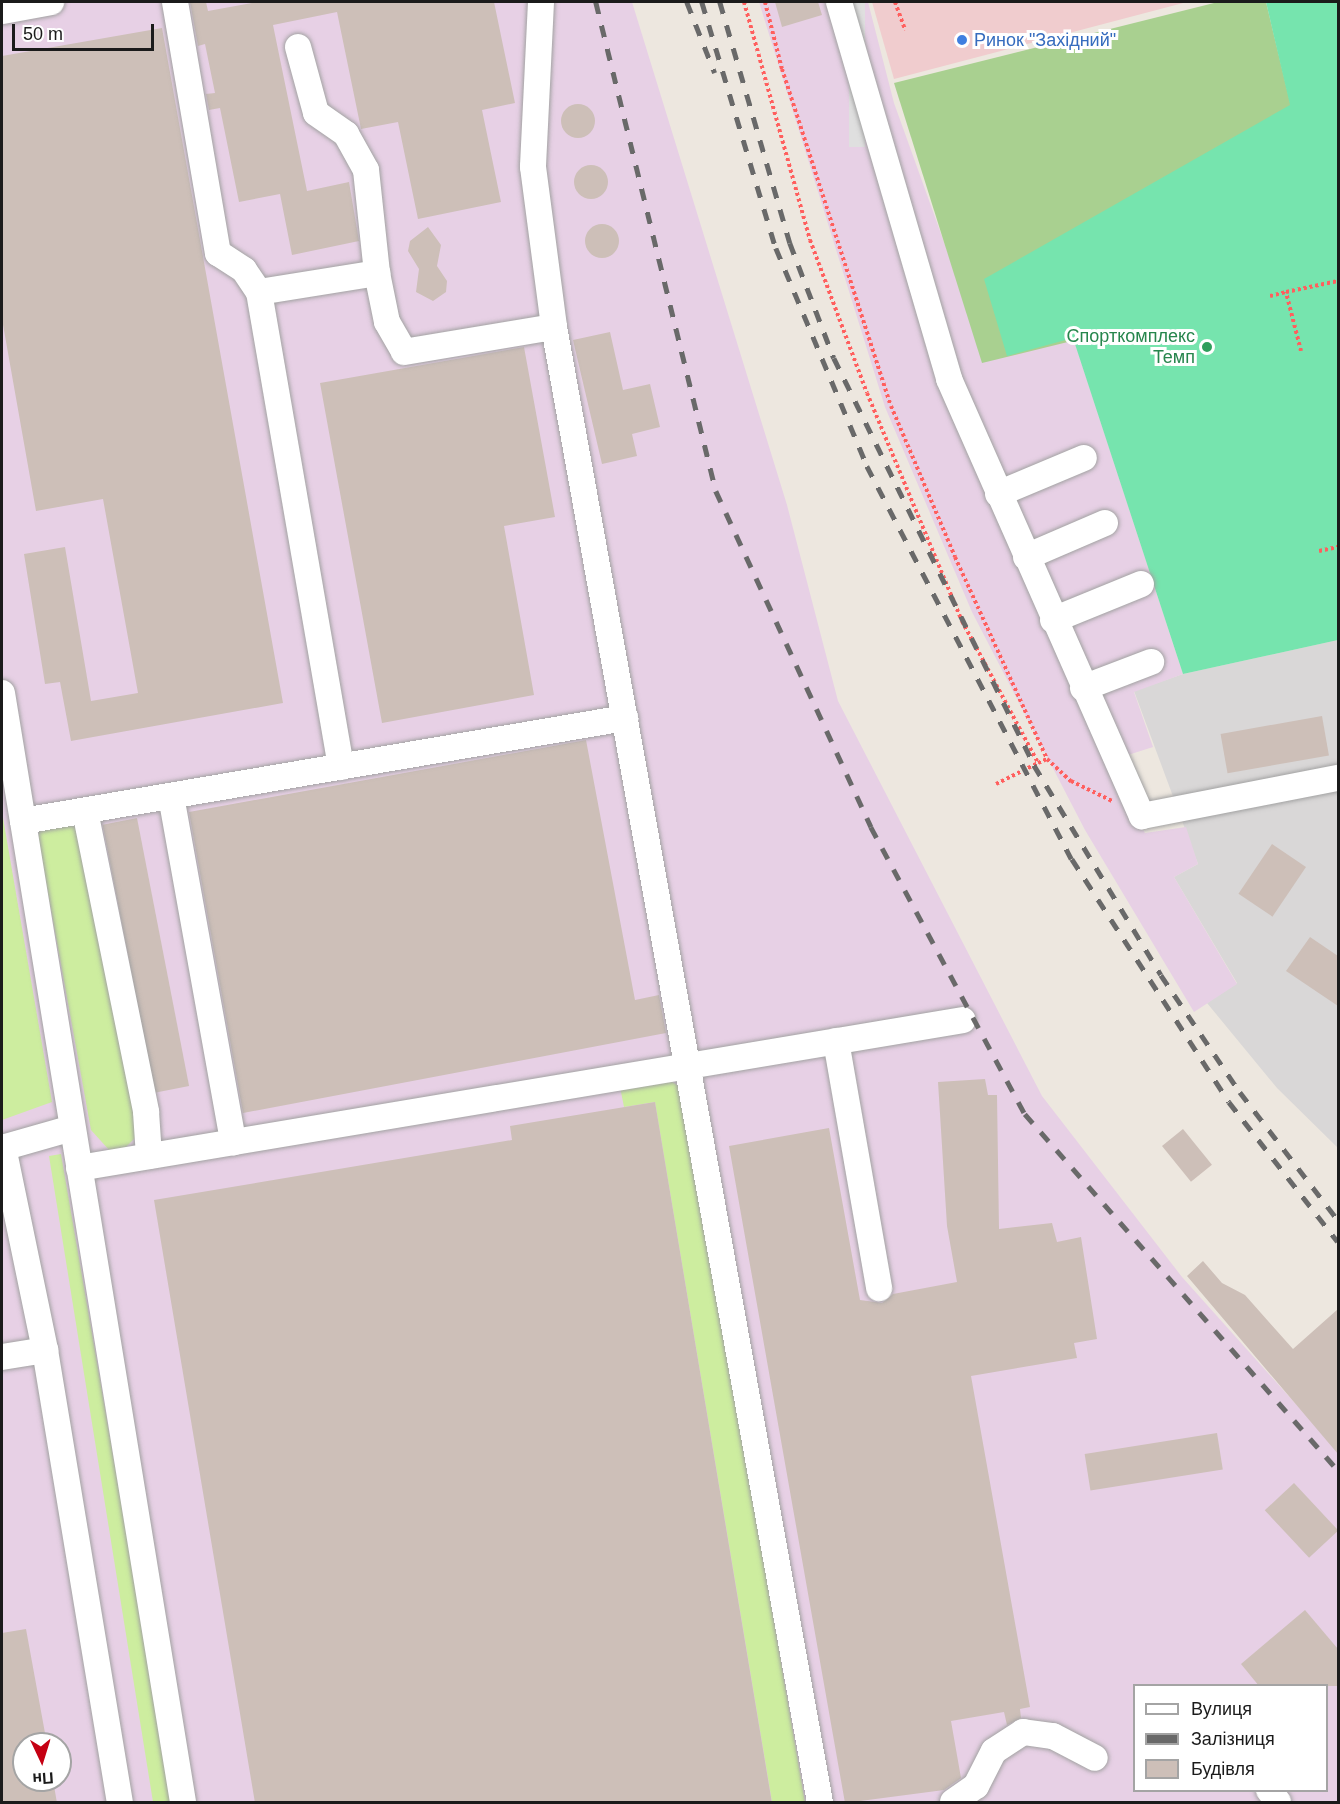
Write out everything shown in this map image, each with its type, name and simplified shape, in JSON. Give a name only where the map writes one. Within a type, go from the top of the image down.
[{"type":"street","points":[[2,10],[51,2]]},
{"type":"street","points":[[175,2],[218,253],[244,270],[259,292],[342,767]]},
{"type":"street","points":[[541,2],[533,167],[554,327],[820,1803]]},
{"type":"street","points":[[839,2],[949,379],[1083,688],[1142,816],[1338,778]]},
{"type":"street","points":[[298,46],[316,113],[346,134],[366,170],[377,273],[387,322],[404,352],[554,327]]},
{"type":"street","points":[[259,292],[377,273]]},
{"type":"street","points":[[998,494],[1084,458]]},
{"type":"street","points":[[1026,556],[1105,523]]},
{"type":"street","points":[[1053,620],[1141,584]]},
{"type":"street","points":[[1083,688],[1151,662]]},
{"type":"street","points":[[2,693],[183,1803]]},
{"type":"street","points":[[23,821],[625,718]]},
{"type":"street","points":[[171,796],[233,1142]]},
{"type":"street","points":[[85,811],[146,1112],[149,1156]]},
{"type":"street","points":[[79,1168],[963,1020]]},
{"type":"street","points":[[836,1041],[879,1288]]},
{"type":"street","points":[[72,1128],[2,1147],[45,1350],[120,1803]]},
{"type":"street","points":[[2,1357],[45,1350]]},
{"type":"street","points":[[953,1803],[976,1786],[994,1751],[1023,1732],[1053,1736],[1095,1758]]},
{"type":"path","points":[[744,2],[810,240],[867,393],[962,621],[1038,763]]},
{"type":"path","points":[[765,2],[782,69],[891,406],[1047,759],[1071,780],[1142,816]]},
{"type":"path","points":[[895,2],[905,30]]},
{"type":"path","points":[[1270,296],[1338,281]]},
{"type":"path","points":[[1286,292],[1301,351]]},
{"type":"path","points":[[1319,551],[1338,547]]},
{"type":"path","points":[[996,784],[1047,759]]},
{"type":"shaded area","points":[[2,2],[632,2],[787,505],[838,701],[1042,1096],[1182,1277],[1338,1451],[1338,1802],[2,1802]]},
{"type":"shaded area","points":[[759,2],[868,2],[894,103],[949,256],[1073,337],[1183,674],[1134,692],[1153,747],[1106,762],[1145,833],[1186,827],[1198,864],[1174,877],[1237,984],[1194,1012],[1085,830],[972,612],[885,407]]},
{"type":"shaded area","points":[[849,2],[865,2],[865,147],[849,147]]},
{"type":"shaded area","name":"Ринок \"Західний\"","points":[[872,2],[1187,2],[894,79]]},
{"type":"shaded area","points":[[1338,640],[1338,1148],[1277,1088],[1207,1003],[1237,983],[1174,877],[1198,864],[1134,691],[1183,674]]},
{"type":"green space","points":[[1218,2],[1266,2],[1332,277],[982,363],[894,83]]},
{"type":"green space","name":"Спорткомплекс Темп","points":[[1266,2],[1338,2],[1338,640],[1183,674],[1073,338],[1007,356],[984,279],[1290,105]]},
{"type":"green space","points":[[2,812],[52,1102],[2,1120]]},
{"type":"green space","points":[[73,821],[84,836],[137,1106],[135,1138],[125,1148],[110,1151],[91,1130],[38,838],[40,826]]},
{"type":"green space","points":[[665,1077],[683,1089],[805,1802],[772,1802],[655,1102],[624,1107],[619,1082]]},
{"type":"green space","points":[[61,1154],[173,1802],[153,1802],[49,1156]]},
{"type":"building","points":[[190,2],[206,2],[208,11],[257,2],[494,2],[515,103],[482,110],[501,202],[418,219],[398,122],[361,129],[337,12],[273,25],[307,191],[349,182],[359,241],[292,255],[280,194],[239,202],[220,108],[209,110],[206,94],[215,93],[205,44],[198,46]]},
{"type":"building","points":[[775,2],[818,2],[822,15],[782,27]]},
{"type":"building","points":[[162,28],[283,703],[71,741],[60,682],[45,684],[24,554],[65,547],[91,701],[138,693],[103,499],[36,511],[2,319],[2,56]]},
{"type":"building","points":[[578,104],[590,109],[595,121],[590,133],[578,138],[566,133],[561,121],[566,109]]},
{"type":"building","points":[[591,165],[603,170],[608,182],[603,194],[591,199],[579,194],[574,182],[579,170]]},
{"type":"building","points":[[602,224],[614,229],[619,241],[614,253],[602,258],[590,253],[585,241],[590,229]]},
{"type":"building","points":[[428,227],[441,245],[437,266],[447,281],[446,292],[433,301],[416,292],[419,269],[408,251],[410,241]]},
{"type":"building","points":[[610,332],[623,390],[650,384],[660,427],[632,434],[637,456],[602,464],[573,340]]},
{"type":"building","points":[[524,347],[555,517],[504,526],[534,695],[382,723],[320,383]]},
{"type":"building","points":[[1322,716],[1329,755],[1228,773],[1221,734]]},
{"type":"building","points":[[586,740],[635,1000],[659,995],[666,1033],[243,1113],[189,812]]},
{"type":"building","points":[[137,818],[189,1086],[155,1093],[103,825]]},
{"type":"building","points":[[1272,844],[1306,867],[1272,917],[1238,894]]},
{"type":"building","points":[[1310,937],[1338,956],[1338,1006],[1286,971]]},
{"type":"building","points":[[985,1079],[988,1095],[997,1095],[999,1229],[1052,1223],[1057,1242],[1081,1237],[1097,1339],[1074,1343],[1077,1358],[971,1376],[1030,1707],[1020,1709],[1021,1718],[1007,1725],[1004,1712],[951,1721],[961,1778],[944,1790],[845,1803],[729,1146],[829,1128],[860,1300],[882,1303],[893,1294],[957,1282],[947,1226],[938,1082]]},
{"type":"building","points":[[655,1102],[772,1803],[255,1803],[154,1200],[512,1140],[510,1126]]},
{"type":"building","points":[[1183,1129],[1212,1165],[1191,1182],[1162,1146]]},
{"type":"building","points":[[1203,1261],[1222,1283],[1245,1295],[1293,1349],[1338,1309],[1338,1454],[1187,1276]]},
{"type":"building","points":[[1217,1433],[1223,1470],[1090,1491],[1085,1454]]},
{"type":"building","points":[[1294,1483],[1338,1530],[1309,1558],[1265,1510]]},
{"type":"building","points":[[1305,1610],[1338,1649],[1338,1686],[1257,1684],[1241,1664]]},
{"type":"building","points":[[26,1629],[45,1732],[12,1732],[12,1792],[55,1792],[57,1803],[2,1803],[2,1633]]},
{"type":"railway","points":[[596,2],[716,491],[871,827],[1025,1114],[1338,1470]]},
{"type":"railway","points":[[687,2],[715,73]]},
{"type":"railway","points":[[702,2],[776,248],[867,466],[1072,859],[1229,1102],[1338,1242]]},
{"type":"railway","points":[[720,2],[790,243],[834,358],[1034,765],[1161,975],[1240,1092],[1338,1220]]},
{"type":"place","name":"Ринок \"Західний\"","points":[[962,40]]},
{"type":"place","name":"Спорткомплекс Темп","points":[[1207,347]]}]
